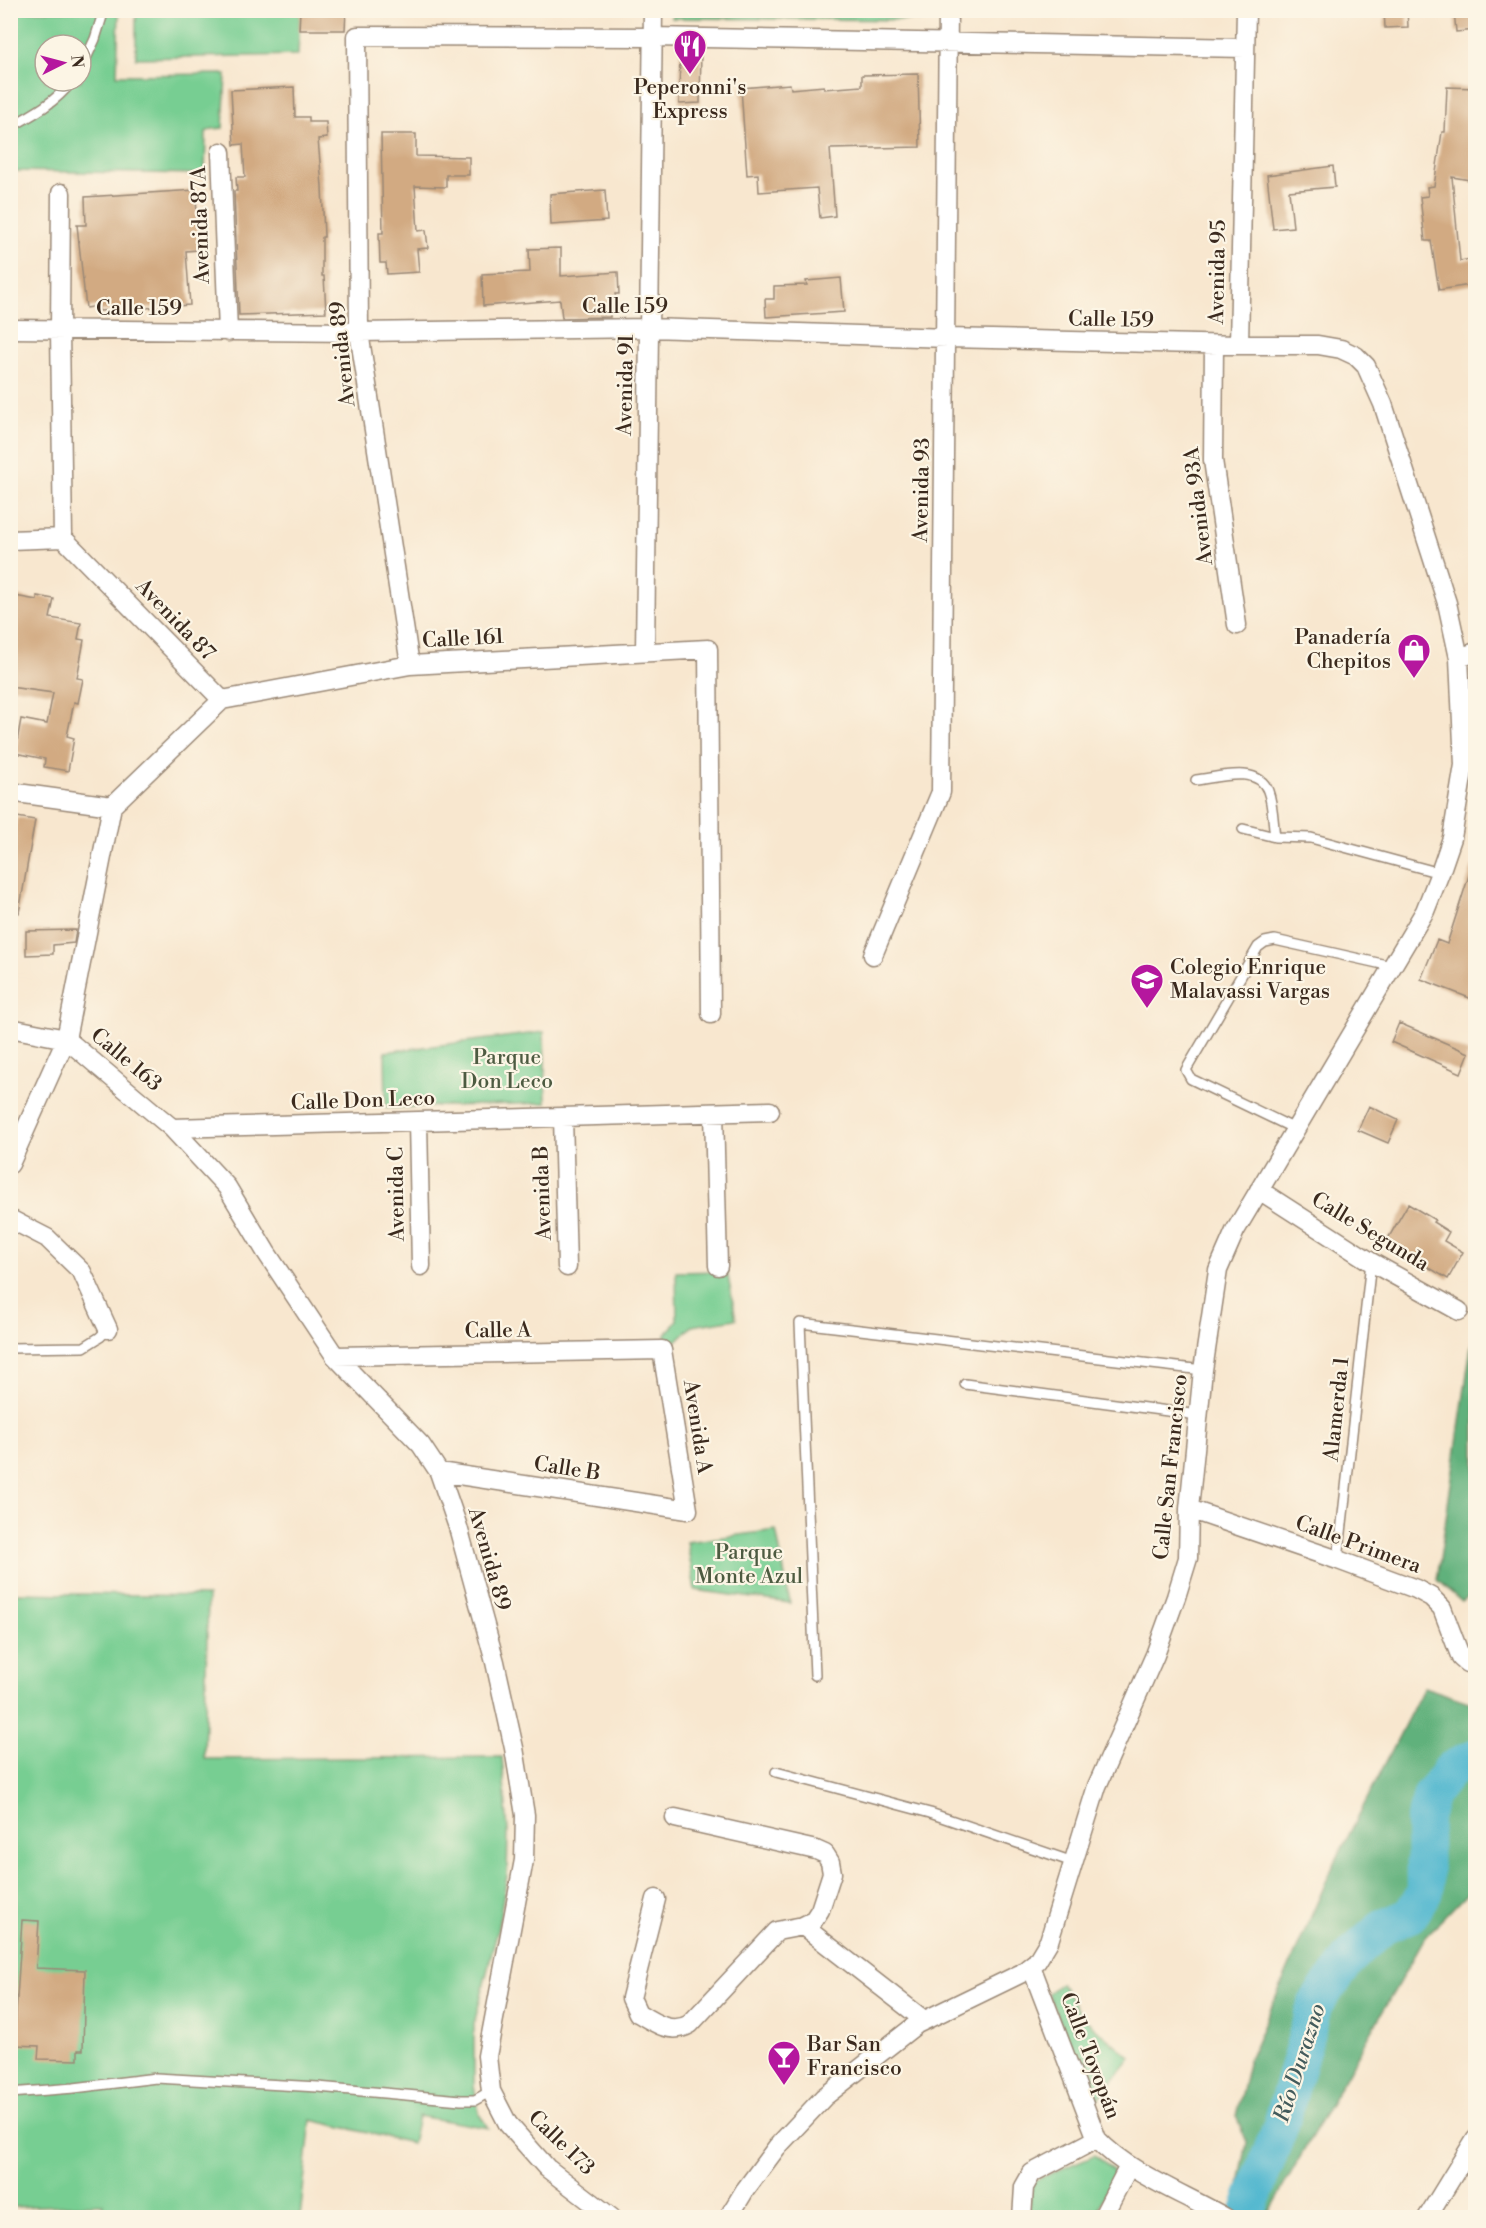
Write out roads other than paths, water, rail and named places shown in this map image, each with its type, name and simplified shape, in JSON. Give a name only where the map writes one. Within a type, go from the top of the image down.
[{"type":"street","name":"Avenida 91","points":[[645,652],[653,10]]},
{"type":"street","name":"Avenida 93","points":[[873,955],[941,792],[948,10]]},
{"type":"street","name":"Avenida 95","points":[[1246,10],[1239,345],[1318,345],[1341,349],[1356,356],[1366,366],[1383,404],[1440,581],[1467,655]]},
{"type":"street","name":"Avenida 89","points":[[410,665],[359,332],[357,36],[652,37]]},
{"type":"street","points":[[652,37],[1245,48]]},
{"type":"street","name":"Avenida 87A","points":[[221,152],[228,332]]},
{"type":"street","points":[[10,540],[63,538],[60,193]]},
{"type":"street","name":"Calle 159","points":[[10,329],[359,332],[650,328],[1239,345]]},
{"type":"street","name":"Avenida 93A","points":[[1214,345],[1213,460],[1237,625]]},
{"type":"street","name":"Avenida 87","points":[[63,538],[222,700]]},
{"type":"street","name":"Calle 161","points":[[222,700],[410,665],[708,649],[711,1014]]},
{"type":"street","name":"Calle San Francisco","points":[[728,2217],[777,2147],[824,2097],[924,2020],[1022,1973],[1037,1961],[1048,1941],[1097,1786],[1155,1655],[1188,1557],[1189,1509],[1198,1415],[1218,1270],[1235,1230],[1425,911],[1452,838],[1464,765],[1467,655]]},
{"type":"street","points":[[10,1164],[66,1039],[112,806],[222,700]]},
{"type":"street","points":[[10,792],[112,806]]},
{"type":"street","name":"Calle 163","points":[[10,1028],[66,1039],[172,1128]]},
{"type":"street","name":"Calle Don Leco","points":[[172,1128],[770,1111]]},
{"type":"street","points":[[714,1113],[718,1266]]},
{"type":"street","name":"Avenida B","points":[[563,1117],[567,1267]]},
{"type":"street","name":"Avenida C","points":[[418,1122],[421,1266]]},
{"type":"street","name":"Avenida 89","points":[[172,1128],[227,1187],[266,1252],[335,1356],[422,1445],[439,1472],[458,1527],[495,1662],[514,1748],[525,1815],[524,1860],[487,2056],[491,2091]]},
{"type":"street","name":"Calle Segunda","points":[[1259,1190],[1371,1262],[1460,1311]]},
{"type":"street","points":[[10,1220],[47,1239],[82,1272],[108,1329]]},
{"type":"street","name":"Calle A","points":[[335,1356],[662,1350]]},
{"type":"street","name":"Avenida A","points":[[662,1350],[688,1510]]},
{"type":"street","name":"Calle B","points":[[439,1472],[688,1510]]},
{"type":"street","name":"Calle Primera","points":[[1189,1509],[1416,1589],[1431,1597],[1442,1608],[1461,1658],[1467,1663],[1476,1662]]},
{"type":"street","points":[[656,1899],[632,1998],[638,2013],[671,2029],[682,2029],[690,2024],[777,1931],[803,1926],[813,1921],[820,1910],[832,1873],[830,1862],[825,1854],[816,1850],[675,1818]]},
{"type":"street","points":[[803,1926],[924,2020]]},
{"type":"street","name":"Calle Toyopán","points":[[1031,1965],[1097,2139],[1110,2154],[1129,2166],[1226,2217]]},
{"type":"street","name":"Calle 173","points":[[491,2091],[508,2124],[547,2168],[612,2217]]},
{"type":"street","points":[[1426,2217],[1476,2138]]},
{"type":"street","points":[[1022,2217],[1024,2187],[1032,2173],[1097,2139]]},
{"type":"street","points":[[1102,2217],[1129,2166]]},
{"type":"lane","points":[[93,43],[104,10]]},
{"type":"lane","points":[[10,127],[37,112],[63,93]]},
{"type":"lane","points":[[1196,780],[1247,774],[1260,779],[1268,791],[1275,837]]},
{"type":"lane","points":[[1243,829],[1275,837],[1311,838],[1440,873]]},
{"type":"lane","points":[[1295,1129],[1191,1079],[1186,1070],[1258,947],[1265,942],[1275,940],[1391,966]]},
{"type":"lane","name":"Alamerda 1","points":[[1338,1560],[1371,1262]]},
{"type":"lane","points":[[815,1675],[800,1323],[1203,1370]]},
{"type":"lane","points":[[10,1348],[84,1347],[100,1338],[108,1329]]},
{"type":"lane","points":[[965,1384],[1198,1415]]},
{"type":"lane","points":[[776,1772],[930,1813],[1073,1862]]},
{"type":"lane","points":[[10,2093],[156,2078],[318,2087],[461,2100],[475,2100],[491,2091]]},
{"type":"waterway","name":"Río Durazno","points":[[1245,2218],[1281,2125],[1315,2004],[1355,1952],[1383,1927],[1411,1915],[1425,1891],[1424,1818],[1431,1795],[1451,1769],[1476,1756]]},
{"type":"place","name":"Peperonni's Express","points":[[690,75]]},
{"type":"place","name":"Panadería Chepitos","points":[[1414,679]]},
{"type":"place","name":"Colegio Enrique Malavassi Vargas","points":[[1147,1009]]},
{"type":"place","name":"Bar San Francisco","points":[[784,2086]]},
{"type":"park label","name":"Parque Don Leco","points":[[507,1070]]},
{"type":"park label","name":"Parque Monte Azul","points":[[749,1565]]}]
